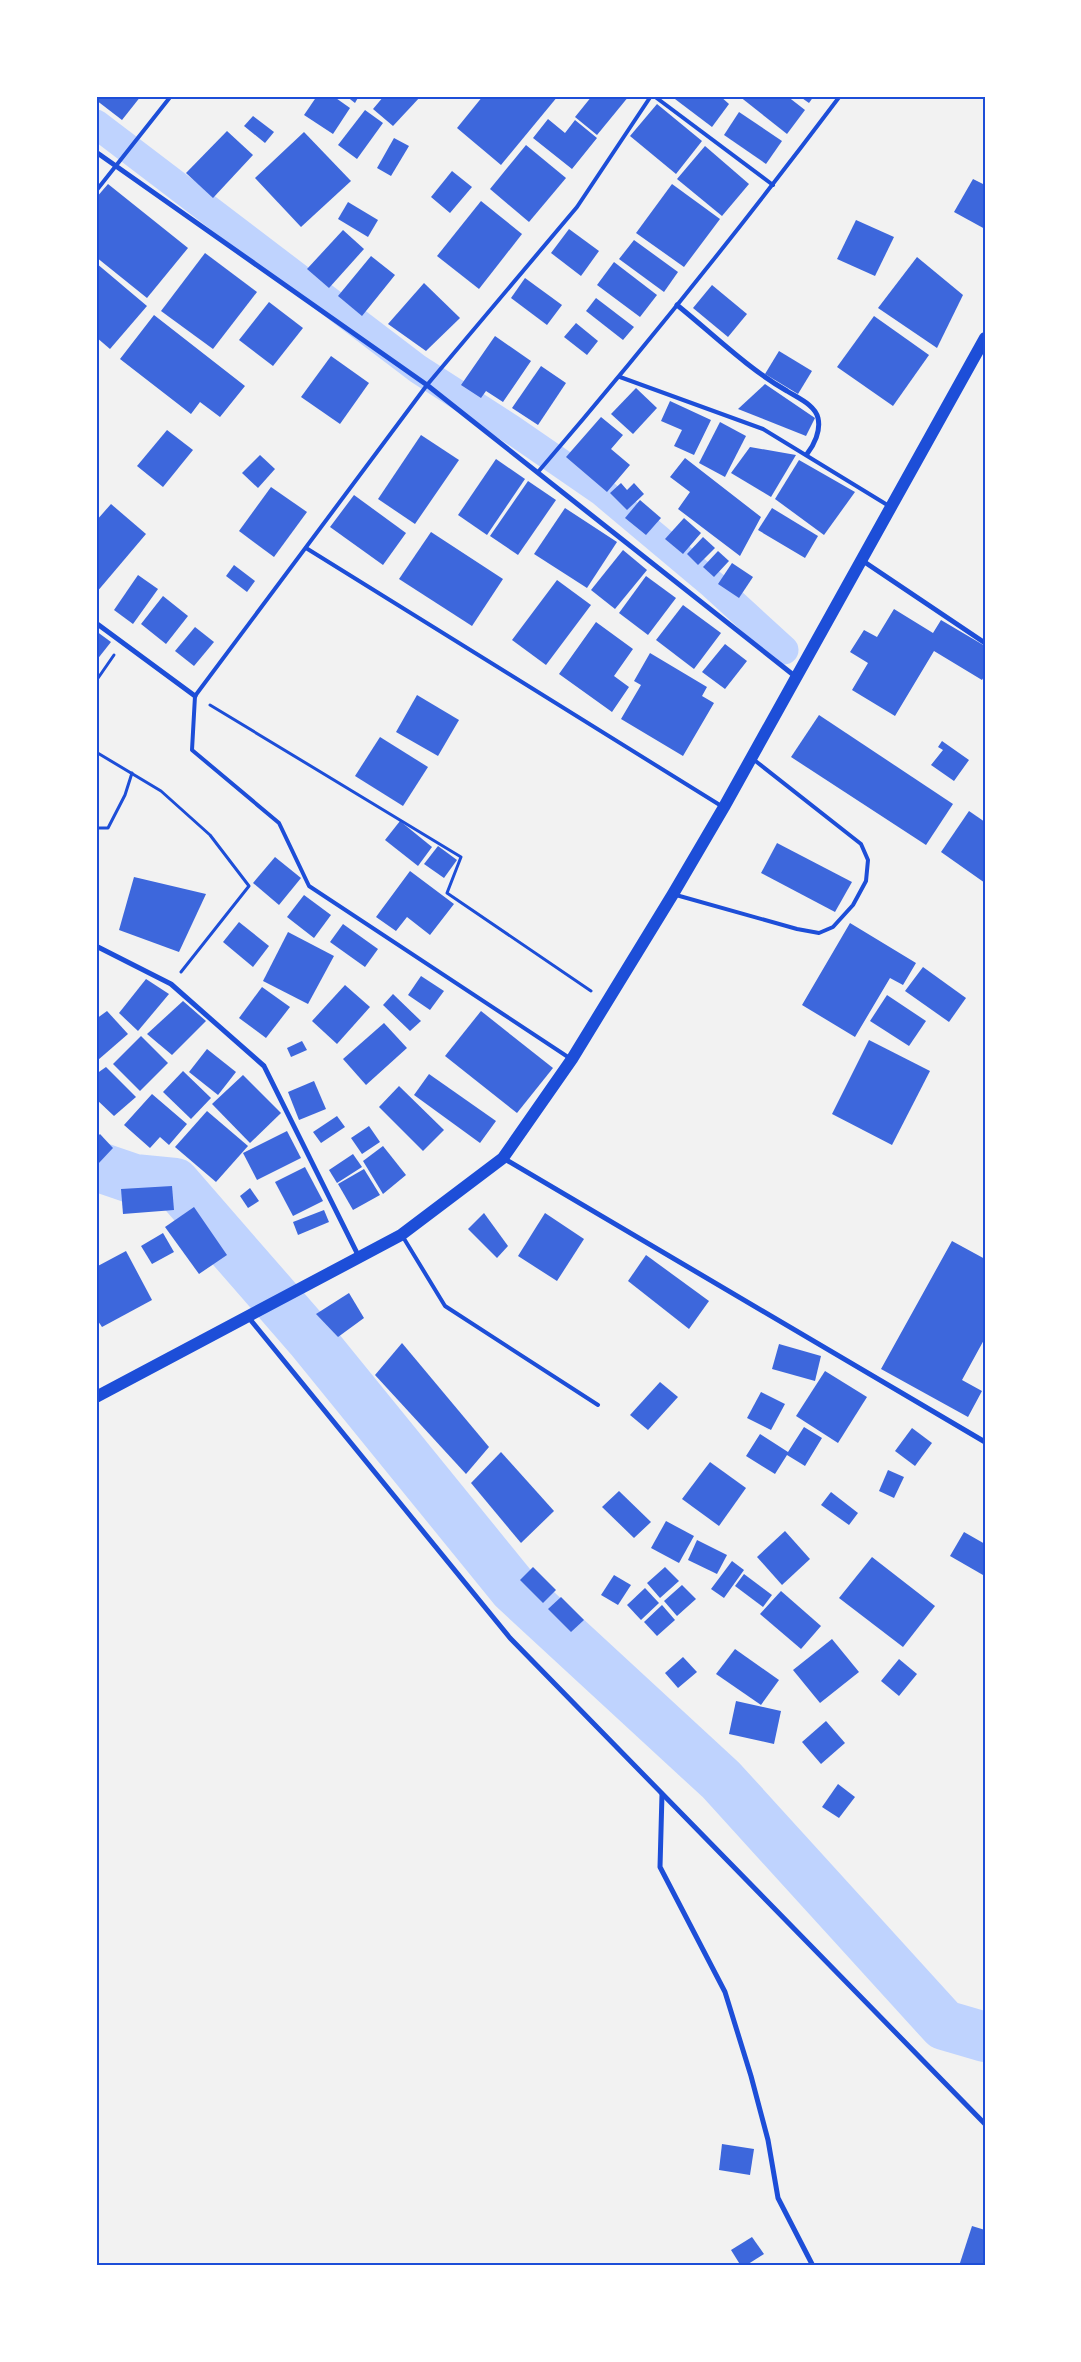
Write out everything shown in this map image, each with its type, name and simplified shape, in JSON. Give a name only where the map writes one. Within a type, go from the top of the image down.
[{"type":"main road","points":[[96,1397],[402,1235],[503,1158],[572,1060],[673,894],[724,807],[860,559],[985,338]]},
{"type":"street","points":[[96,152],[427,385],[796,677]]},
{"type":"street","points":[[677,305],[772,382],[810,405],[818,418],[814,445],[807,454]]},
{"type":"street","points":[[860,559],[985,643]]},
{"type":"street","points":[[96,623],[196,696]]},
{"type":"street","points":[[96,946],[171,984],[264,1066],[359,1257]]},
{"type":"street","points":[[503,1158],[985,1442]]},
{"type":"street","points":[[248,1318],[510,1638],[985,2124]]},
{"type":"street","points":[[662,1794],[660,1867],[725,1992],[761,2112],[778,2198],[813,2266]]},
{"type":"lane","points":[[96,191],[171,96]]},
{"type":"lane","points":[[572,1060],[309,886],[279,823],[192,750],[196,696],[427,385],[577,207],[653,96],[773,185]]},
{"type":"lane","points":[[538,472],[620,377],[773,185],[840,96]]},
{"type":"lane","points":[[620,377],[763,429],[807,454],[891,507]]},
{"type":"lane","points":[[306,548],[724,807]]},
{"type":"lane","points":[[673,894],[797,930],[819,933],[833,927],[853,905],[866,881],[868,860],[861,844],[751,757]]},
{"type":"lane","points":[[402,1235],[444,1306],[598,1405]]},
{"type":"path","points":[[96,680],[123,642]]},
{"type":"path","points":[[196,696],[461,857],[448,893],[608,1003]]},
{"type":"path","points":[[96,752],[161,791],[210,835],[249,886],[171,984]]},
{"type":"path","points":[[96,828],[108,828],[125,795],[132,773]]},
{"type":"building","points":[[96,96],[141,96],[122,120],[96,100]]},
{"type":"building","points":[[317,96],[333,96],[350,108],[333,134],[304,115]]},
{"type":"building","points":[[346,96],[359,96],[355,103]]},
{"type":"building","points":[[384,96],[421,96],[393,126],[373,109]]},
{"type":"building","points":[[483,96],[558,96],[501,165],[457,128]]},
{"type":"building","points":[[592,96],[629,96],[597,135],[575,117]]},
{"type":"building","points":[[671,96],[720,96],[729,104],[712,127]]},
{"type":"building","points":[[739,96],[787,96],[805,110],[787,134]]},
{"type":"building","points":[[799,96],[814,96],[809,103]]},
{"type":"building","points":[[657,104],[702,141],[676,174],[630,136]]},
{"type":"building","points":[[365,110],[383,123],[357,159],[338,145]]},
{"type":"building","points":[[739,112],[782,141],[766,164],[724,135]]},
{"type":"building","points":[[253,116],[274,132],[265,143],[244,126]]},
{"type":"building","points":[[548,119],[565,133],[575,120],[597,138],[572,169],[533,138]]},
{"type":"building","points":[[227,131],[253,155],[213,198],[186,173]]},
{"type":"building","points":[[304,132],[351,181],[301,227],[255,178]]},
{"type":"building","points":[[394,138],[409,146],[391,176],[377,168]]},
{"type":"building","points":[[526,145],[566,178],[529,222],[490,189]]},
{"type":"building","points":[[705,146],[749,184],[722,216],[677,179]]},
{"type":"building","points":[[452,171],[472,187],[450,213],[431,197]]},
{"type":"building","points":[[973,179],[985,185],[985,229],[954,212]]},
{"type":"building","points":[[108,184],[188,248],[147,298],[96,257],[96,198]]},
{"type":"building","points":[[672,184],[720,219],[684,267],[636,233]]},
{"type":"building","points":[[481,201],[522,234],[479,289],[437,256]]},
{"type":"building","points":[[348,202],[378,220],[368,237],[338,219]]},
{"type":"building","points":[[856,220],[894,237],[875,276],[837,259]]},
{"type":"building","points":[[569,229],[599,251],[581,276],[551,253]]},
{"type":"building","points":[[343,230],[364,249],[329,288],[307,269]]},
{"type":"building","points":[[634,240],[678,272],[664,292],[619,259]]},
{"type":"building","points":[[205,253],[257,292],[213,349],[161,311]]},
{"type":"building","points":[[371,256],[395,275],[362,316],[338,296]]},
{"type":"building","points":[[917,257],[963,295],[937,348],[878,308]]},
{"type":"building","points":[[614,262],[657,295],[640,317],[597,285]]},
{"type":"building","points":[[96,263],[147,306],[110,349],[96,337]]},
{"type":"building","points":[[525,278],[562,305],[547,325],[511,298]]},
{"type":"building","points":[[424,283],[460,318],[426,351],[388,324]]},
{"type":"building","points":[[712,285],[747,314],[728,337],[693,308]]},
{"type":"building","points":[[596,298],[634,327],[623,340],[586,311]]},
{"type":"building","points":[[269,302],[303,328],[273,366],[239,340]]},
{"type":"building","points":[[154,315],[245,386],[220,417],[200,402],[191,414],[120,359]]},
{"type":"building","points":[[874,316],[929,355],[893,406],[837,367]]},
{"type":"building","points":[[576,323],[598,341],[587,355],[564,337]]},
{"type":"building","points":[[495,336],[531,361],[503,402],[486,391],[481,398],[461,385]]},
{"type":"building","points":[[779,351],[812,371],[798,394],[765,374]]},
{"type":"building","points":[[331,356],[369,383],[340,424],[301,397]]},
{"type":"building","points":[[541,366],[566,383],[538,425],[512,408]]},
{"type":"building","points":[[765,384],[815,418],[806,436],[738,409]]},
{"type":"building","points":[[636,388],[657,408],[633,434],[611,414]]},
{"type":"building","points":[[670,401],[711,420],[694,455],[674,446],[682,430],[661,421]]},
{"type":"building","points":[[601,417],[623,435],[611,449],[630,465],[607,492],[566,457]]},
{"type":"building","points":[[720,422],[746,436],[725,477],[699,463]]},
{"type":"building","points":[[167,430],[193,450],[163,487],[137,466]]},
{"type":"building","points":[[421,435],[459,460],[415,524],[378,499]]},
{"type":"building","points":[[750,447],[796,455],[771,497],[731,473]]},
{"type":"building","points":[[260,455],[275,469],[258,488],[242,473]]},
{"type":"building","points":[[685,458],[761,517],[740,556],[678,509],[690,492],[670,477]]},
{"type":"building","points":[[496,459],[525,479],[487,535],[458,515]]},
{"type":"building","points":[[799,460],[855,492],[824,535],[775,499]]},
{"type":"building","points":[[528,481],[556,500],[518,555],[490,536]]},
{"type":"building","points":[[621,483],[627,490],[634,483],[644,494],[627,510],[610,493]]},
{"type":"building","points":[[271,487],[307,512],[274,557],[239,531]]},
{"type":"building","points":[[354,495],[406,533],[383,565],[330,527]]},
{"type":"building","points":[[640,500],[661,518],[646,535],[625,518]]},
{"type":"building","points":[[111,504],[146,534],[96,593],[96,521]]},
{"type":"building","points":[[565,508],[617,542],[587,588],[534,554]]},
{"type":"building","points":[[772,508],[818,536],[805,558],[758,530]]},
{"type":"building","points":[[684,518],[701,533],[683,554],[665,539]]},
{"type":"building","points":[[431,532],[503,579],[472,626],[399,579]]},
{"type":"building","points":[[703,537],[715,548],[698,565],[687,554]]},
{"type":"building","points":[[623,550],[647,570],[615,609],[591,590]]},
{"type":"building","points":[[718,551],[729,561],[714,577],[703,567]]},
{"type":"building","points":[[732,563],[753,577],[739,598],[718,584]]},
{"type":"building","points":[[234,565],[255,581],[247,592],[226,576]]},
{"type":"building","points":[[138,575],[158,589],[133,624],[114,610]]},
{"type":"building","points":[[646,576],[676,598],[648,635],[619,613]]},
{"type":"building","points":[[557,580],[591,605],[546,665],[512,640]]},
{"type":"building","points":[[163,596],[188,616],[166,644],[141,624]]},
{"type":"building","points":[[683,605],[721,633],[694,669],[656,640]]},
{"type":"building","points":[[894,609],[933,633],[941,620],[985,646],[985,675],[982,680],[934,651],[895,716],[852,690],[868,663],[850,652],[864,630],[877,637]]},
{"type":"building","points":[[596,622],[633,649],[614,676],[629,687],[612,712],[559,674]]},
{"type":"building","points":[[195,627],[214,642],[194,666],[175,651]]},
{"type":"building","points":[[96,631],[111,642],[96,661]]},
{"type":"building","points":[[725,644],[747,661],[725,689],[702,672]]},
{"type":"building","points":[[650,653],[707,687],[702,696],[714,703],[683,756],[621,719],[641,685],[634,681]]},
{"type":"building","points":[[417,695],[459,720],[438,756],[396,732]]},
{"type":"building","points":[[819,715],[953,804],[926,845],[791,757]]},
{"type":"building","points":[[380,737],[428,767],[403,806],[355,776]]},
{"type":"building","points":[[942,741],[969,760],[954,781],[931,765],[943,750],[938,747]]},
{"type":"building","points":[[969,811],[985,822],[985,883],[941,852]]},
{"type":"building","points":[[400,821],[432,847],[418,866],[385,840]]},
{"type":"building","points":[[777,843],[852,882],[835,912],[761,873]]},
{"type":"building","points":[[438,846],[457,860],[444,878],[424,864]]},
{"type":"building","points":[[275,857],[301,878],[279,905],[253,883]]},
{"type":"building","points":[[410,871],[454,904],[430,935],[407,917],[396,931],[376,917]]},
{"type":"building","points":[[134,877],[206,894],[179,952],[119,930]]},
{"type":"building","points":[[304,895],[331,915],[314,938],[287,917]]},
{"type":"building","points":[[239,922],[269,946],[253,967],[223,942]]},
{"type":"building","points":[[850,923],[916,963],[903,985],[890,978],[855,1037],[802,1005]]},
{"type":"building","points":[[343,924],[378,949],[365,967],[330,942]]},
{"type":"building","points":[[288,932],[334,956],[308,1004],[263,981]]},
{"type":"building","points":[[923,967],[966,998],[949,1022],[905,991]]},
{"type":"building","points":[[421,976],[444,991],[430,1010],[408,995]]},
{"type":"building","points":[[146,979],[169,994],[138,1031],[119,1013]]},
{"type":"building","points":[[345,985],[370,1007],[337,1044],[312,1021]]},
{"type":"building","points":[[262,987],[290,1007],[266,1038],[239,1018]]},
{"type":"building","points":[[393,994],[421,1021],[410,1031],[383,1005]]},
{"type":"building","points":[[887,995],[926,1021],[909,1046],[870,1021]]},
{"type":"building","points":[[183,1001],[206,1021],[172,1055],[147,1034]]},
{"type":"building","points":[[107,1011],[128,1034],[98,1060],[96,1019]]},
{"type":"building","points":[[481,1011],[553,1068],[517,1113],[445,1056]]},
{"type":"building","points":[[384,1023],[407,1048],[366,1085],[343,1059]]},
{"type":"building","points":[[141,1036],[168,1063],[140,1091],[113,1064]]},
{"type":"building","points":[[869,1040],[930,1071],[892,1145],[832,1114]]},
{"type":"building","points":[[302,1041],[307,1050],[291,1057],[287,1048]]},
{"type":"building","points":[[207,1049],[236,1072],[218,1095],[189,1072]]},
{"type":"building","points":[[106,1067],[136,1097],[114,1116],[96,1099],[96,1074]]},
{"type":"building","points":[[183,1071],[211,1098],[191,1119],[163,1092]]},
{"type":"building","points":[[429,1074],[496,1121],[480,1143],[414,1095]]},
{"type":"building","points":[[243,1075],[281,1113],[250,1143],[212,1104]]},
{"type":"building","points":[[314,1081],[326,1109],[299,1120],[288,1092]]},
{"type":"building","points":[[399,1086],[444,1130],[423,1151],[379,1107]]},
{"type":"building","points":[[152,1094],[187,1124],[169,1145],[160,1137],[150,1148],[124,1125]]},
{"type":"building","points":[[207,1111],[248,1146],[216,1182],[175,1147]]},
{"type":"building","points":[[337,1116],[345,1127],[321,1143],[313,1132]]},
{"type":"building","points":[[369,1126],[380,1142],[362,1154],[351,1138]]},
{"type":"building","points":[[287,1131],[301,1158],[257,1180],[243,1153]]},
{"type":"building","points":[[100,1134],[113,1148],[98,1164],[96,1138]]},
{"type":"building","points":[[383,1146],[406,1175],[383,1194],[363,1161]]},
{"type":"building","points":[[353,1154],[362,1167],[337,1183],[329,1170]]},
{"type":"building","points":[[305,1167],[323,1201],[293,1216],[275,1182]]},
{"type":"building","points":[[364,1169],[380,1195],[353,1210],[338,1184]]},
{"type":"building","points":[[172,1186],[174,1210],[123,1214],[121,1189]]},
{"type":"building","points":[[250,1188],[259,1201],[248,1208],[240,1196]]},
{"type":"building","points":[[194,1207],[227,1255],[199,1274],[165,1227]]},
{"type":"building","points":[[324,1210],[329,1222],[298,1235],[293,1222]]},
{"type":"building","points":[[484,1213],[508,1246],[497,1258],[468,1229]]},
{"type":"building","points":[[545,1213],[584,1239],[557,1281],[518,1256]]},
{"type":"building","points":[[163,1233],[174,1252],[152,1264],[141,1246]]},
{"type":"building","points":[[952,1241],[985,1259],[985,1338],[962,1380],[982,1391],[968,1417],[881,1369]]},
{"type":"building","points":[[126,1251],[152,1300],[102,1327],[96,1318],[96,1267]]},
{"type":"building","points":[[646,1255],[709,1301],[689,1329],[628,1281]]},
{"type":"building","points":[[349,1293],[364,1318],[338,1337],[316,1314]]},
{"type":"building","points":[[402,1343],[489,1447],[466,1474],[375,1375]]},
{"type":"building","points":[[779,1344],[821,1356],[815,1381],[772,1369]]},
{"type":"building","points":[[825,1371],[867,1397],[838,1443],[796,1416]]},
{"type":"building","points":[[660,1382],[678,1397],[648,1430],[630,1415]]},
{"type":"building","points":[[761,1392],[785,1404],[771,1430],[747,1418]]},
{"type":"building","points":[[804,1427],[822,1438],[805,1466],[787,1455],[775,1474],[746,1456],[760,1434],[788,1452]]},
{"type":"building","points":[[912,1428],[932,1443],[915,1466],[895,1451]]},
{"type":"building","points":[[501,1452],[554,1511],[521,1543],[471,1483]]},
{"type":"building","points":[[710,1462],[746,1488],[719,1526],[682,1499]]},
{"type":"building","points":[[888,1470],[904,1477],[894,1498],[879,1491]]},
{"type":"building","points":[[619,1491],[651,1522],[634,1538],[602,1507]]},
{"type":"building","points":[[831,1492],[858,1513],[849,1525],[821,1505]]},
{"type":"building","points":[[666,1521],[694,1536],[679,1563],[651,1548]]},
{"type":"building","points":[[785,1531],[810,1559],[782,1585],[757,1557]]},
{"type":"building","points":[[964,1532],[985,1544],[985,1571],[983,1575],[950,1556]]},
{"type":"building","points":[[697,1540],[727,1555],[717,1574],[688,1560]]},
{"type":"building","points":[[872,1557],[935,1606],[903,1647],[839,1598]]},
{"type":"building","points":[[732,1561],[744,1570],[724,1598],[711,1589]]},
{"type":"building","points":[[533,1567],[556,1590],[543,1603],[520,1580]]},
{"type":"building","points":[[665,1567],[679,1581],[660,1598],[647,1583]]},
{"type":"building","points":[[744,1574],[772,1595],[763,1607],[735,1586]]},
{"type":"building","points":[[614,1575],[631,1585],[618,1605],[601,1595]]},
{"type":"building","points":[[682,1585],[696,1599],[677,1616],[664,1601]]},
{"type":"building","points":[[645,1588],[659,1603],[641,1620],[627,1605]]},
{"type":"building","points":[[781,1591],[821,1626],[801,1649],[760,1614]]},
{"type":"building","points":[[561,1597],[584,1620],[571,1632],[548,1609]]},
{"type":"building","points":[[662,1605],[675,1620],[657,1636],[644,1622]]},
{"type":"building","points":[[832,1639],[859,1672],[820,1703],[793,1670]]},
{"type":"building","points":[[735,1649],[779,1680],[761,1705],[716,1674]]},
{"type":"building","points":[[683,1657],[697,1672],[678,1688],[665,1673]]},
{"type":"building","points":[[899,1659],[917,1674],[899,1696],[881,1681]]},
{"type":"building","points":[[736,1701],[781,1711],[774,1744],[729,1734]]},
{"type":"building","points":[[826,1721],[845,1743],[821,1764],[802,1742]]},
{"type":"building","points":[[838,1784],[855,1797],[839,1818],[822,1807]]},
{"type":"building","points":[[722,2144],[754,2149],[750,2175],[719,2170]]},
{"type":"building","points":[[972,2226],[985,2230],[985,2266],[959,2266]]},
{"type":"building","points":[[752,2237],[764,2254],[745,2266],[741,2266],[731,2250]]},
{"type":"waterway","points":[[96,124],[418,369],[511,429],[601,491],[713,585],[784,650]]},
{"type":"waterway","points":[[96,1166],[134,1179],[175,1183],[310,1338],[514,1589],[721,1780],[944,2025],[985,2037]]}]
